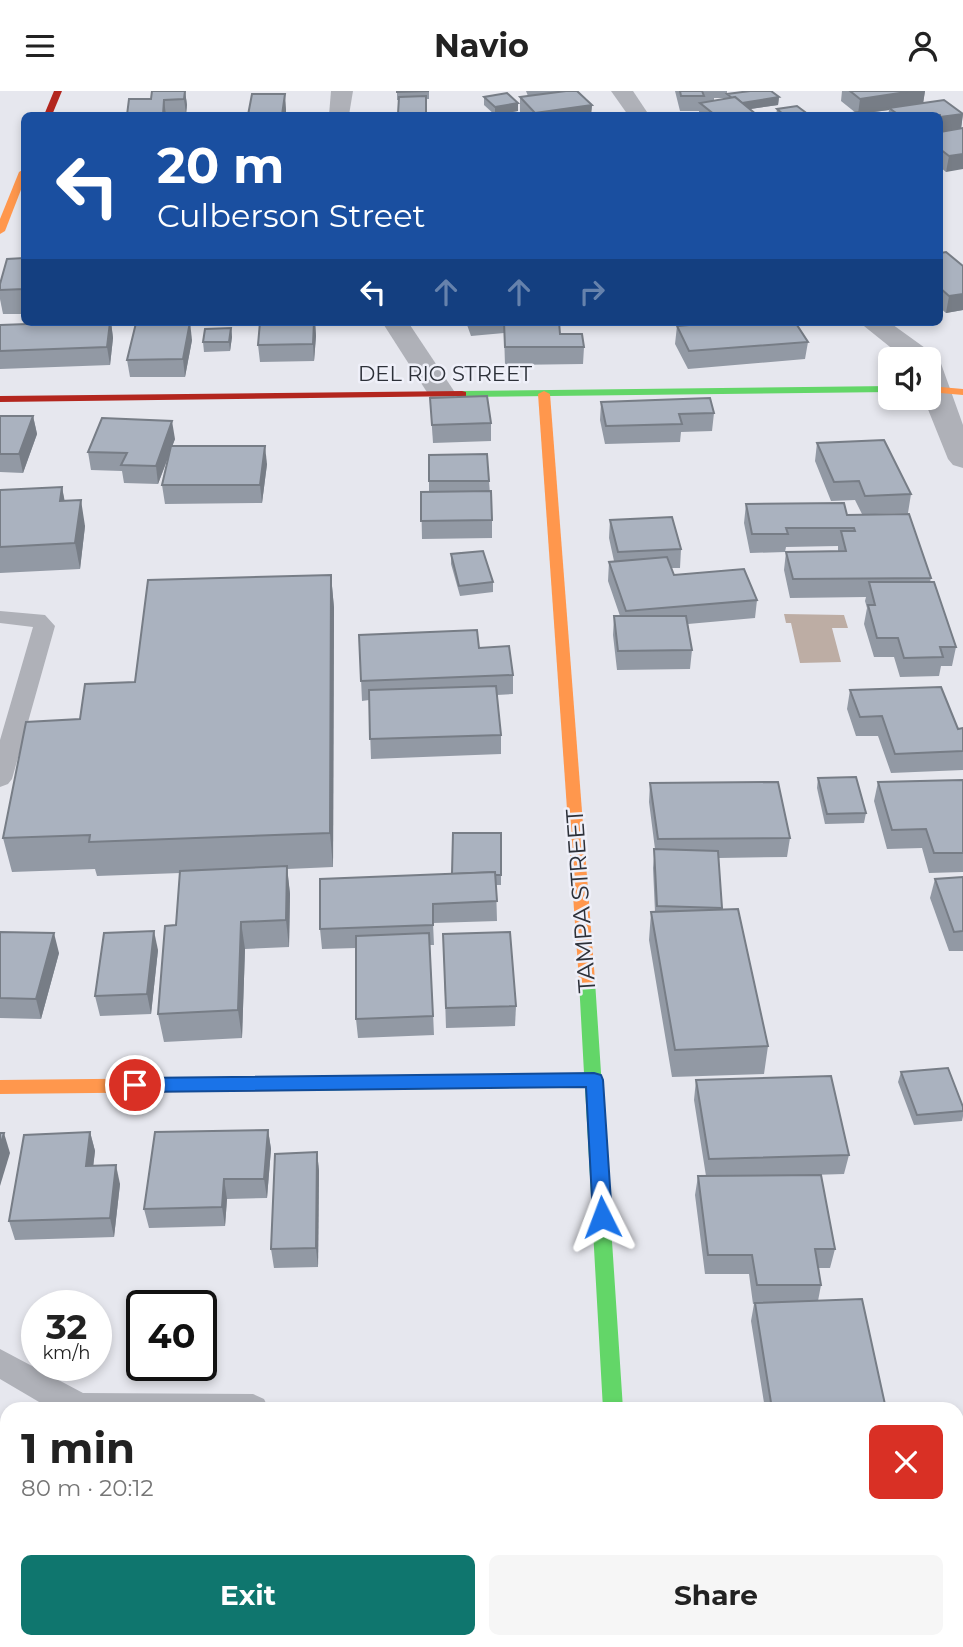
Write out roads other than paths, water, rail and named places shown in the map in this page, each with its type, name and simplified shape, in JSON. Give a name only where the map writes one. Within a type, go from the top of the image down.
[{"type":"street","points":[[49,112],[58,91]]},
{"type":"street","points":[[339,112],[342,91]]},
{"type":"street","points":[[622,91],[636,112]]},
{"type":"street","points":[[0,230],[21,178]]},
{"type":"street","points":[[398,326],[442,394]]},
{"type":"street","points":[[878,326],[906,347]]},
{"type":"street","points":[[941,384],[963,392]]},
{"type":"street","name":"DEL RIO STREET","points":[[0,399],[878,389]]},
{"type":"street","name":"TAMPA STREET","points":[[544,394],[594,1080],[613,1402]]},
{"type":"street","points":[[941,405],[963,459]]},
{"type":"street","points":[[0,1087],[594,1080]]},
{"type":"lane","points":[[0,617],[38,619],[44,626],[0,779]]},
{"type":"lane","points":[[0,1363],[68,1402]]}]
